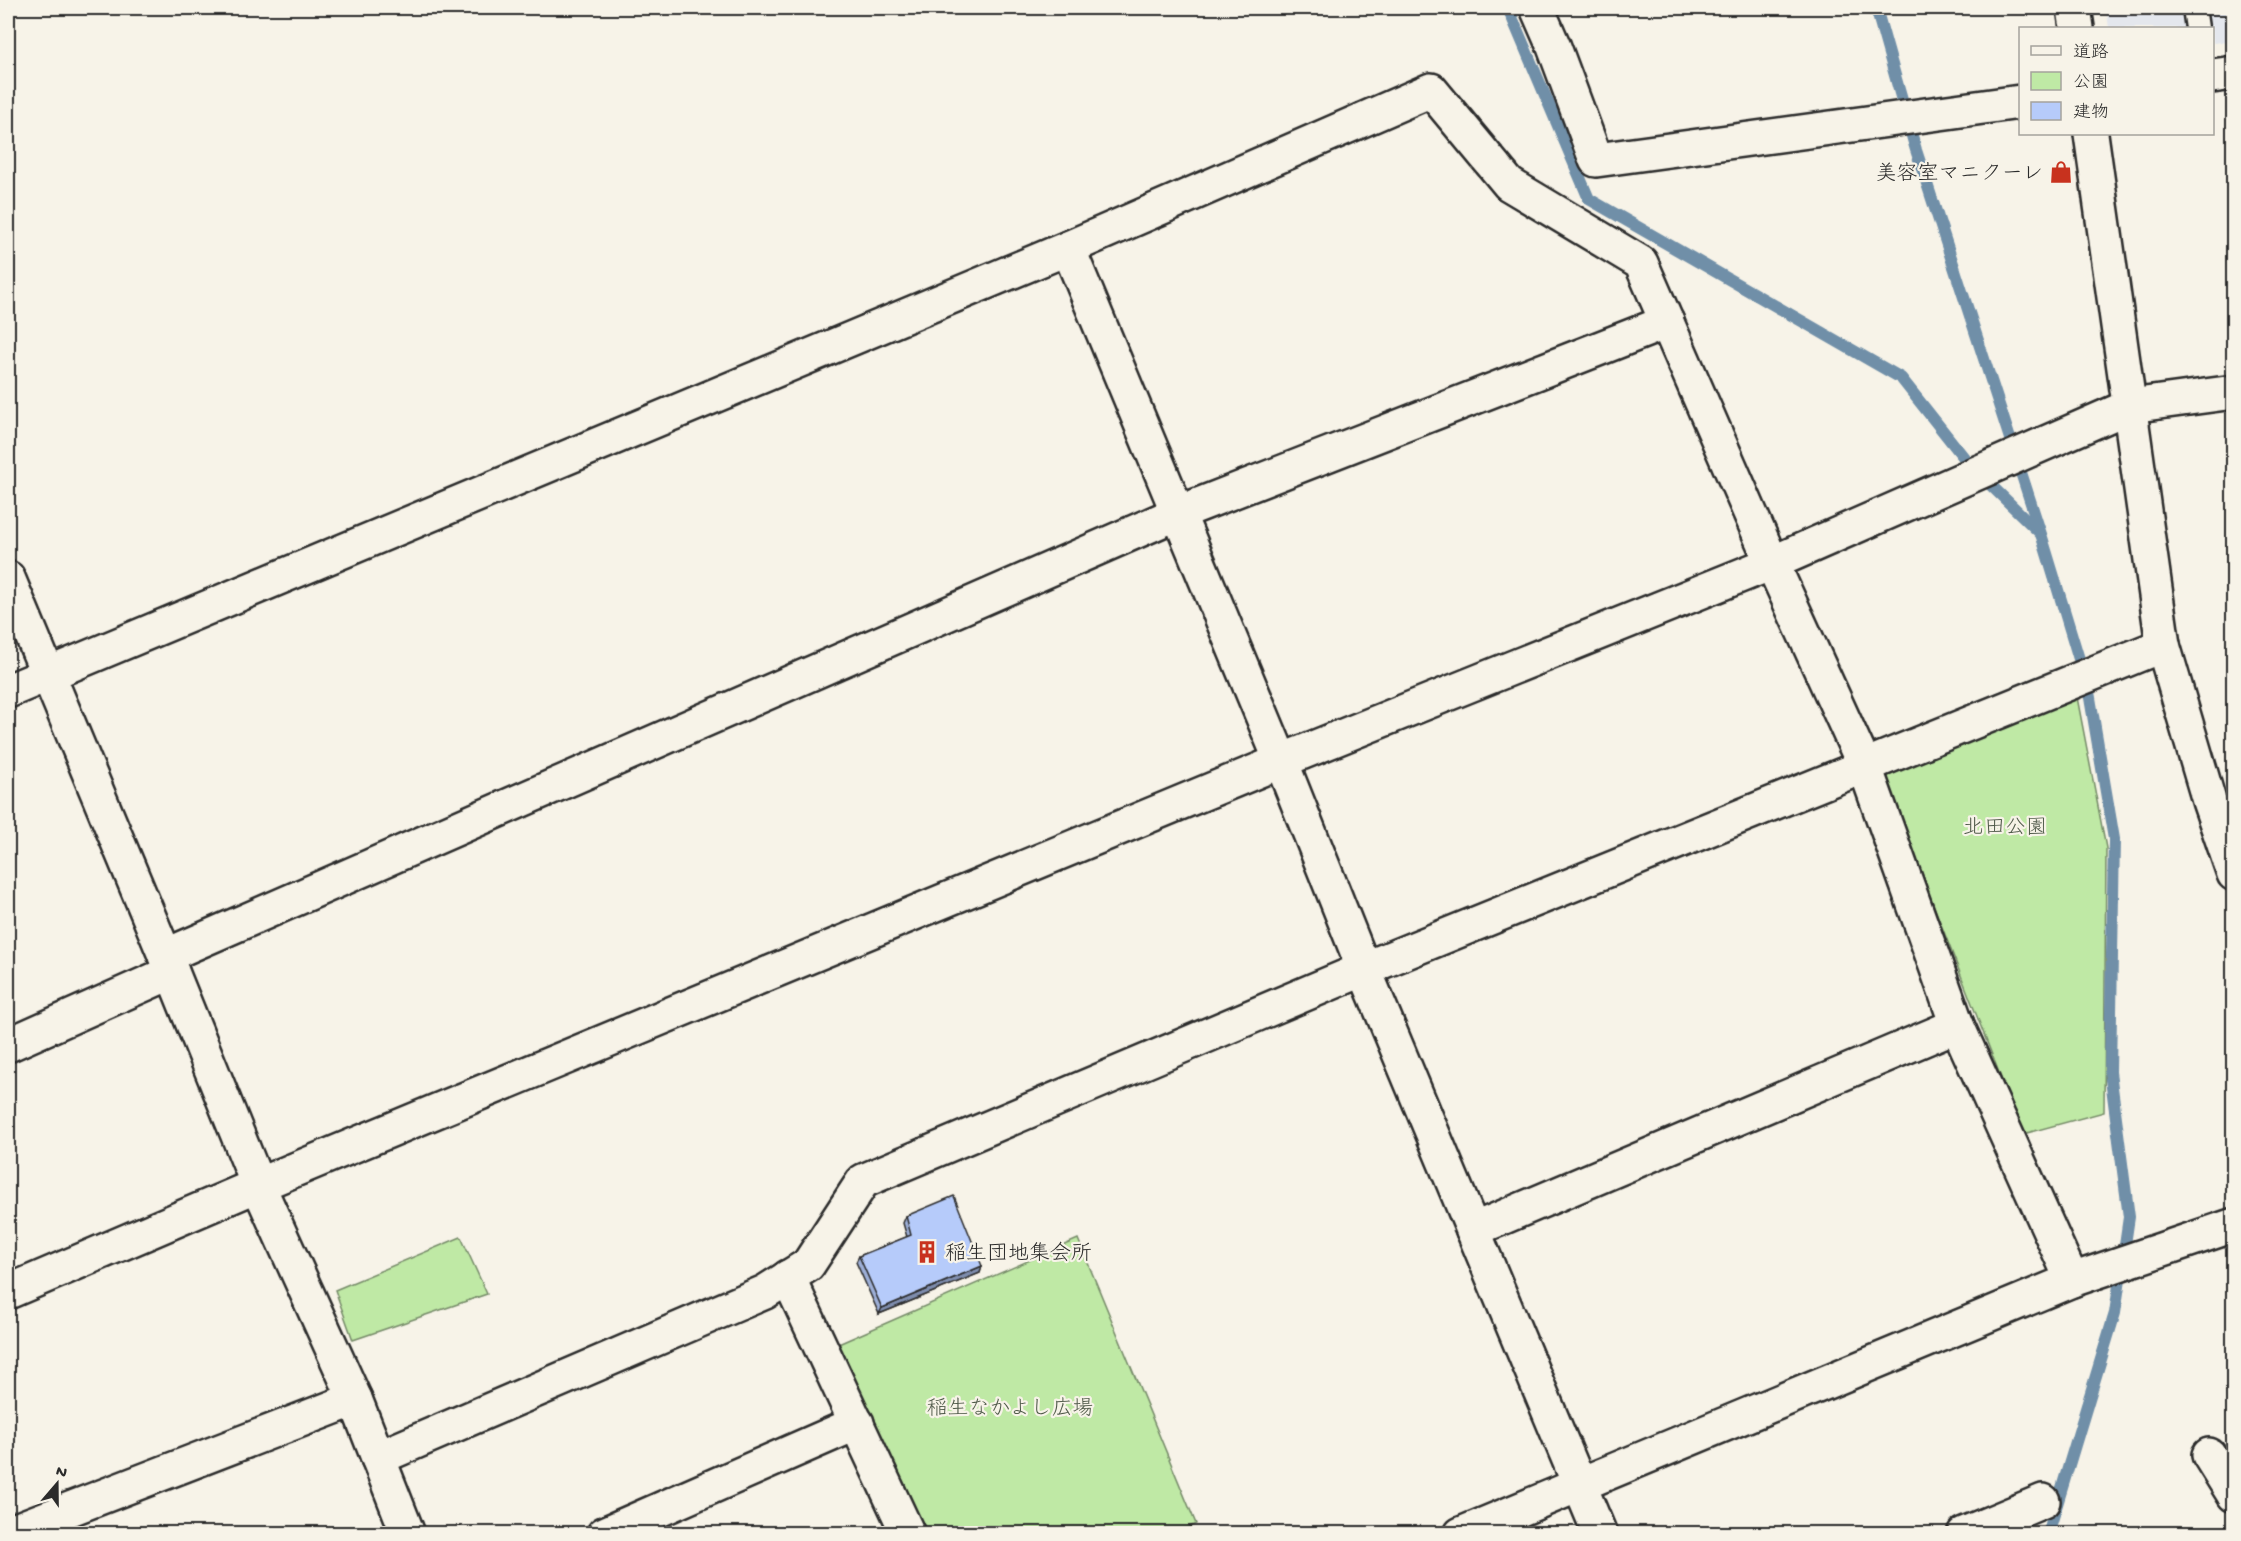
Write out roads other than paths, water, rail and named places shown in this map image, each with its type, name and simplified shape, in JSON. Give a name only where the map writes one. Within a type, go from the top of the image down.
[{"type":"street","points":[[1537,8],[1596,160],[2019,102]]},
{"type":"street","points":[[2074,8],[2077,27]]},
{"type":"street","points":[[2214,76],[2234,73]]},
{"type":"street","points":[[8,691],[46,673],[1068,248],[1431,90],[1509,184],[1641,264],[1772,563],[1865,767],[1957,1024],[2072,1280]]},
{"type":"street","points":[[2091,135],[2157,615],[2163,645],[2209,801],[2234,874]]},
{"type":"street","points":[[1068,248],[1281,761],[1364,969],[1600,1533]]},
{"type":"street","points":[[8,1046],[169,964],[1178,513],[1667,322]]},
{"type":"street","points":[[8,1292],[258,1185],[1281,761],[1772,563],[2130,406],[2234,392]]},
{"type":"street","points":[[8,578],[169,964],[258,1185],[355,1399],[408,1533]]},
{"type":"street","points":[[378,1458],[765,1292],[808,1265],[863,1181],[1364,969],[2163,645]]},
{"type":"street","points":[[1473,1230],[1957,1024]]},
{"type":"street","points":[[1461,1533],[2072,1280],[2234,1225]]},
{"type":"street","points":[[788,1277],[908,1533]]},
{"type":"street","points":[[8,1533],[355,1399]]},
{"type":"street","points":[[604,1533],[857,1424]]},
{"type":"street","points":[[2209,1455],[2234,1496]]},
{"type":"street","points":[[1964,1533],[2043,1501]]},
{"type":"lane","points":[[2194,8],[2197,27]]},
{"type":"waterway","points":[[1508,8],[1589,199],[1901,378],[1969,464],[2040,533]]},
{"type":"waterway","points":[[1876,8],[1916,150],[2041,534],[2089,692],[2114,839],[2110,1072],[2129,1217],[2115,1313],[2048,1534]]},
{"type":"place","name":"美容室マニクーレ","points":[[2061,172]]},
{"type":"place","name":"稲生団地集会所","points":[[927,1252]]},
{"type":"park label","name":"北田公園","points":[[2005,826]]},
{"type":"park label","name":"稲生なかよし広場","points":[[1010,1407]]}]
